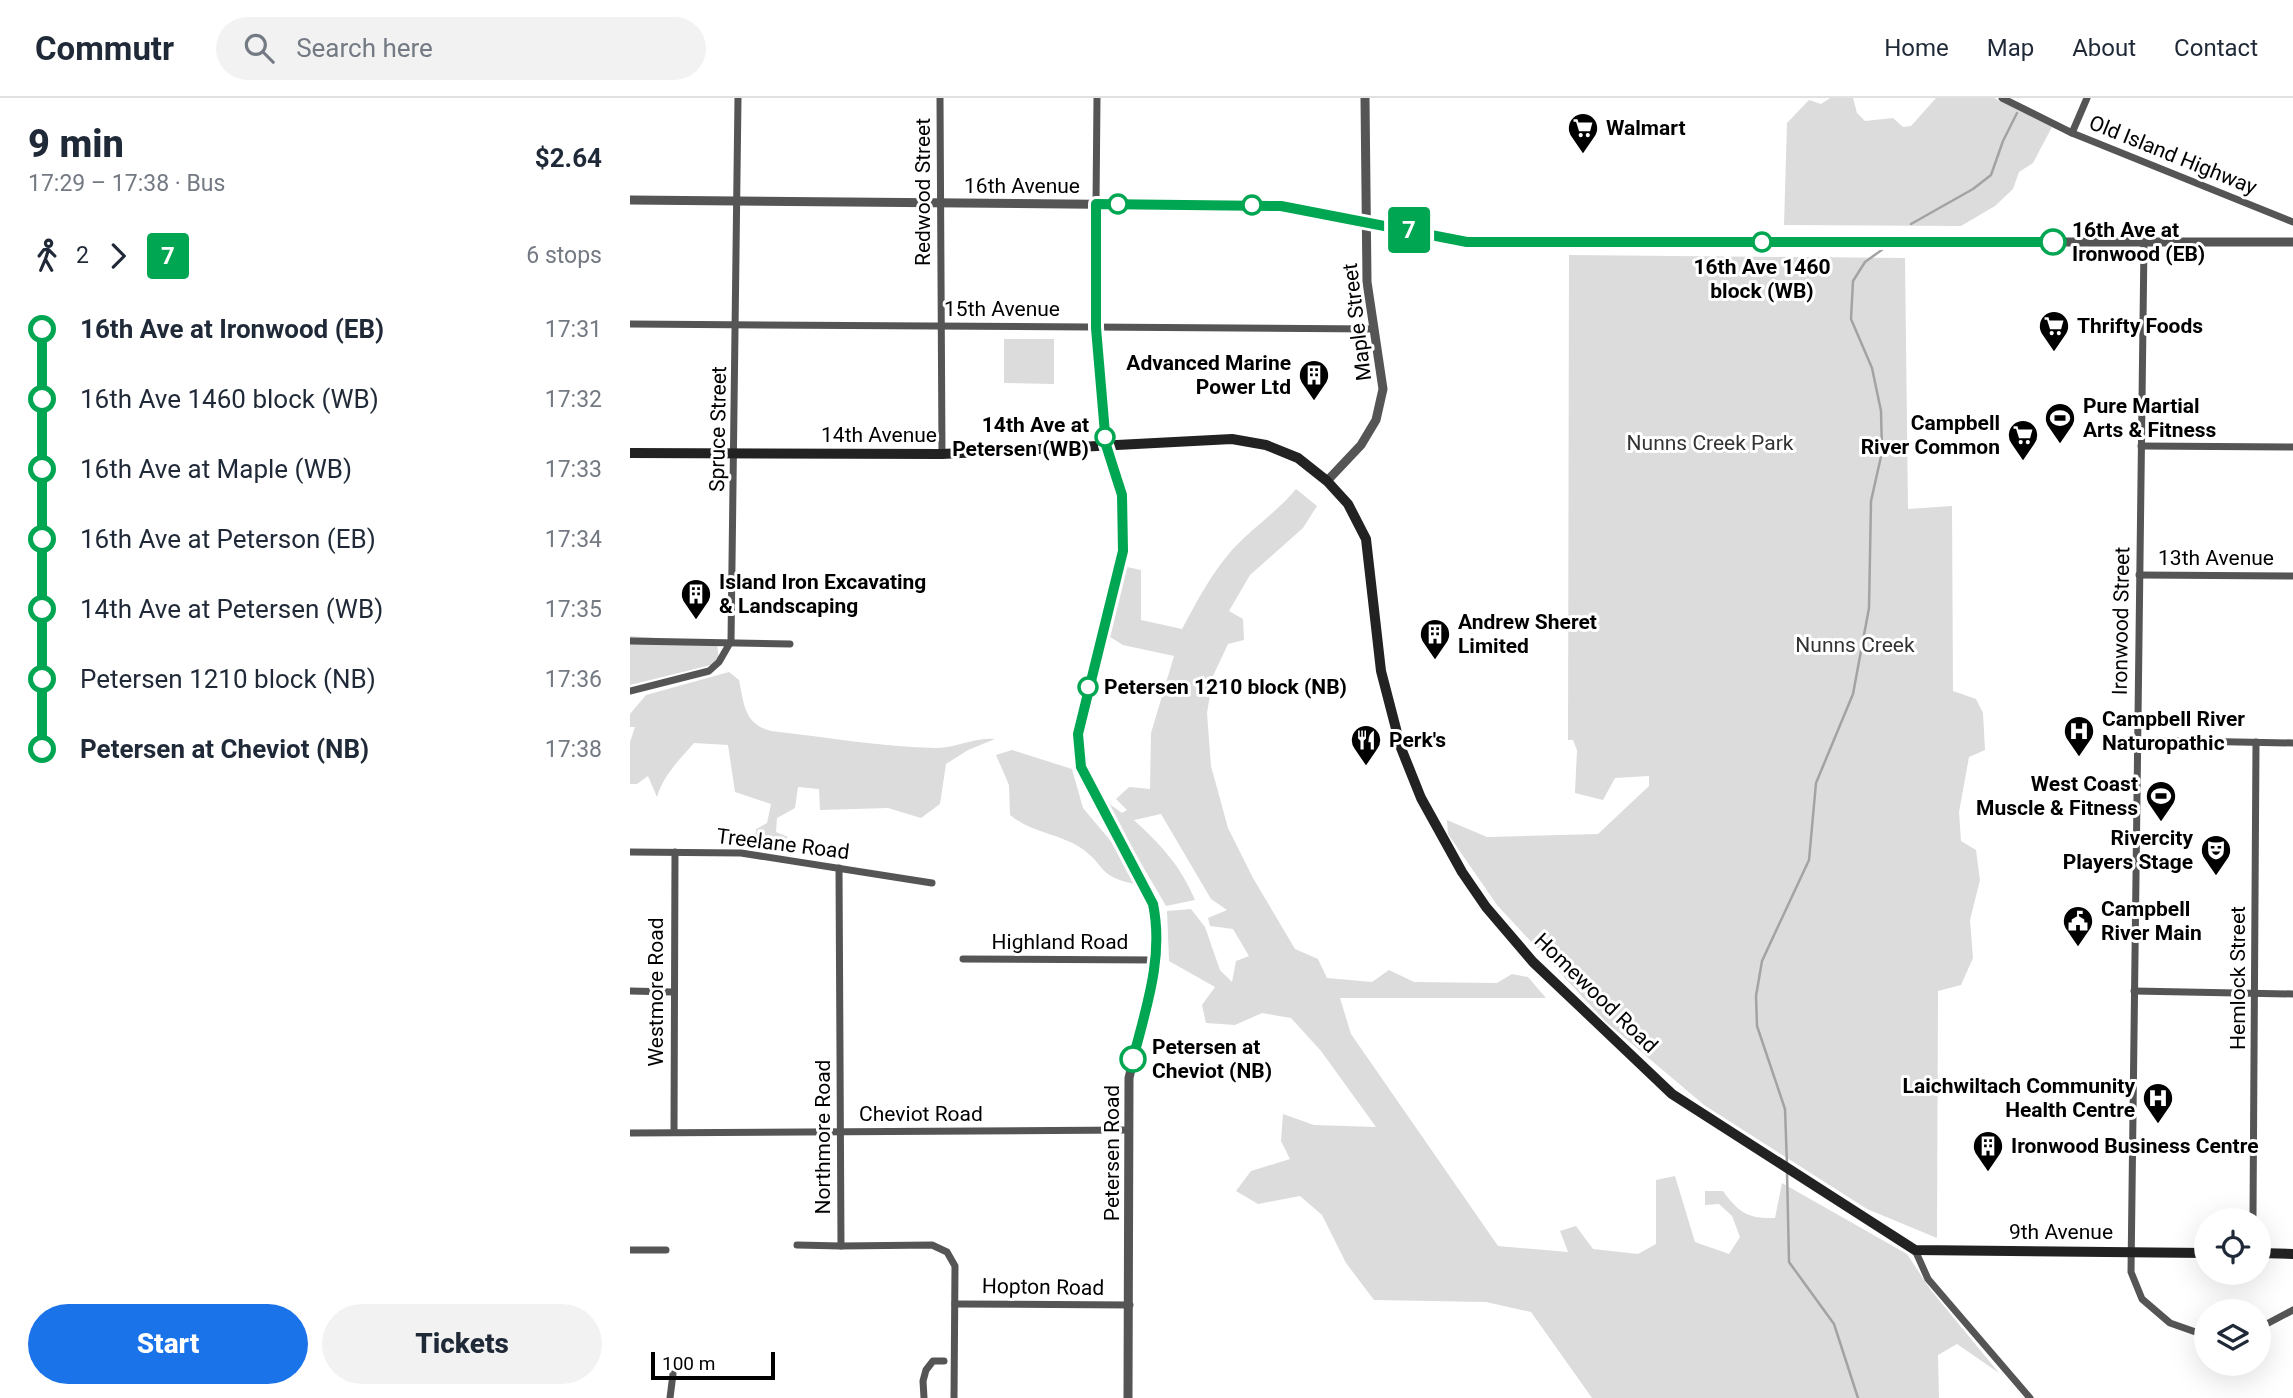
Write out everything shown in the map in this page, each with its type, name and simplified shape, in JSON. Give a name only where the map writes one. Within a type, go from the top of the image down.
[{"type":"main road","name":"14th Avenue","points":[[630,453],[942,454],[1232,439],[1266,445],[1285,453],[1327,481]]},
{"type":"main road","name":"Homewood Road","points":[[1327,481],[1349,504],[1366,539],[1381,671],[1401,748],[1421,798],[1462,872],[1486,907],[1533,962],[1672,1094],[1915,1251]]},
{"type":"main road","name":"9th Avenue","points":[[1915,1251],[2194,1253]]},
{"type":"main road","points":[[2271,1254],[2293,1254]]},
{"type":"street","name":"Spruce Street","points":[[731,641],[736,454],[738,98]]},
{"type":"street","name":"Redwood Street","points":[[940,98],[942,454]]},
{"type":"street","name":"Petersen Road","points":[[1097,98],[1096,328],[1106,445],[1122,495],[1123,551],[1078,734],[1081,767],[1153,904],[1157,960],[1129,1078],[1128,1398]]},
{"type":"street","name":"Maple Street","points":[[1327,481],[1361,445],[1376,420],[1383,389],[1367,282],[1365,98]]},
{"type":"street","name":"Old Island Highway","points":[[2003,98],[2072,133],[2293,222]]},
{"type":"street","points":[[2072,133],[2087,98]]},
{"type":"street","name":"16th Avenue","points":[[630,200],[1281,206],[1467,242],[2293,242]]},
{"type":"street","name":"Ironwood Street","points":[[2144,243],[2131,1272],[2142,1298],[2170,1322],[2194,1331]]},
{"type":"street","name":"15th Avenue","points":[[630,324],[1374,329]]},
{"type":"street","points":[[2141,446],[2293,447]]},
{"type":"street","name":"13th Avenue","points":[[2139,575],[2293,576]]},
{"type":"street","points":[[630,641],[790,644]]},
{"type":"street","points":[[630,691],[709,671],[719,662],[731,641]]},
{"type":"street","points":[[2137,740],[2293,743]]},
{"type":"street","name":"Hemlock Street","points":[[2253,1208],[2256,742]]},
{"type":"street","name":"Treelane Road","points":[[630,852],[741,853],[932,883]]},
{"type":"street","name":"Westmore Road","points":[[674,1132],[675,852]]},
{"type":"street","name":"Northmore Road","points":[[839,868],[841,1245],[932,1245],[947,1252],[955,1266],[954,1398]]},
{"type":"street","name":"Highland Road","points":[[963,959],[1157,960]]},
{"type":"street","points":[[630,991],[673,992]]},
{"type":"street","points":[[2134,991],[2293,994]]},
{"type":"street","name":"Cheviot Road","points":[[630,1133],[1129,1130]]},
{"type":"street","points":[[797,1245],[841,1245]]},
{"type":"street","points":[[630,1250],[666,1250]]},
{"type":"street","points":[[1915,1251],[1928,1279],[2030,1398]]},
{"type":"street","name":"Hopton Road","points":[[955,1304],[1130,1306]]},
{"type":"street","points":[[2271,1322],[2293,1310]]},
{"type":"street","points":[[924,1398],[926,1370],[933,1361],[944,1361]]},
{"type":"street","points":[[670,1398],[673,1374]]},
{"type":"green space","points":[[1830,98],[1853,98],[1857,113],[1865,121],[1893,118],[1903,127],[1911,126],[1936,98],[1994,98],[2052,127],[2033,163],[2019,172],[2013,189],[1995,206],[1961,226],[1784,225],[1787,123],[1809,100],[1821,104]]},
{"type":"green space","name":"Nunns Creek Park","points":[[1569,255],[1905,258],[1908,509],[1952,506],[1953,691],[1976,699],[1983,713],[1985,750],[1969,757],[1959,812],[1961,841],[1976,850],[1980,880],[1970,920],[1973,958],[1961,985],[1938,991],[1937,1238],[1867,1209],[1704,1105],[1606,1022],[1497,905],[1448,834],[1447,820],[1487,837],[1598,834],[1649,786],[1649,776],[1615,778],[1603,800],[1575,793],[1577,750],[1573,740],[1568,740]]},
{"type":"green space","points":[[1004,339],[1054,339],[1054,384],[1004,383]]},
{"type":"green space","points":[[1296,489],[1317,506],[1303,528],[1250,575],[1229,611],[1243,619],[1244,640],[1228,644],[1213,676],[1207,713],[1211,766],[1228,828],[1253,878],[1295,949],[1318,959],[1327,978],[1372,982],[1389,970],[1414,982],[1497,983],[1512,974],[1528,977],[1546,998],[1340,998],[1351,1034],[1498,1246],[1568,1252],[1560,1231],[1576,1226],[1593,1249],[1638,1254],[1656,1244],[1656,1180],[1675,1176],[1695,1242],[1729,1254],[1740,1237],[1732,1216],[1719,1204],[1705,1205],[1705,1191],[1723,1191],[1744,1213],[1775,1218],[1782,1183],[1907,1254],[1930,1289],[1999,1373],[1957,1344],[1938,1355],[1939,1398],[1592,1398],[1531,1312],[1486,1302],[1374,1300],[1346,1263],[1322,1215],[1300,1196],[1258,1204],[1236,1191],[1251,1171],[1290,1159],[1281,1141],[1283,1114],[1314,1125],[1376,1127],[1321,1051],[1291,1018],[1262,1013],[1235,1025],[1206,1023],[1202,1005],[1215,987],[1169,961],[1167,911],[1191,909],[1205,927],[1220,970],[1232,982],[1236,961],[1249,956],[1233,929],[1210,926],[1208,918],[1227,910],[1211,899],[1161,814],[1134,820],[1169,857],[1195,900],[1166,906],[1104,800],[1122,813],[1127,810],[1116,799],[1129,787],[1150,789],[1151,733],[1174,656],[1123,645],[1110,637],[1127,567],[1141,570],[1141,620],[1182,629],[1224,559]]},
{"type":"green space","points":[[630,636],[717,643],[719,663],[630,685]]},
{"type":"green space","points":[[729,672],[739,680],[744,705],[750,718],[762,728],[771,731],[874,744],[937,748],[995,739],[968,750],[946,764],[940,804],[921,818],[888,808],[820,810],[819,789],[798,787],[795,808],[777,818],[776,832],[788,837],[775,849],[755,848],[756,829],[767,823],[771,804],[735,792],[728,745],[694,743],[667,775],[657,797],[648,776],[637,784],[630,784],[630,742],[635,727],[630,727],[630,714],[646,695]]},
{"type":"green space","points":[[1012,750],[1072,769],[1083,808],[1115,846],[1135,884],[1114,878],[1089,854],[1072,843],[1027,826],[1010,815],[1009,785],[996,755]]},
{"type":"waterway","name":"Nunns Creek","points":[[1911,224],[1973,189],[1991,175],[2017,113]]},
{"type":"waterway","name":"Nunns Creek","points":[[1787,1165],[1785,1109],[1757,1026],[1756,996],[1762,961],[1809,860],[1816,783],[1853,694],[1869,608],[1871,501],[1882,452],[1881,411],[1872,368],[1851,319],[1853,281],[1865,262],[1883,249]]},
{"type":"waterway","name":"Nunns Creek","points":[[1787,1171],[1789,1262],[1834,1324],[1858,1398]]},
{"type":"bus line","name":"7","points":[[1133,1059],[1157,960],[1157,921],[1153,904],[1081,767],[1078,734],[1123,551],[1122,495],[1106,445],[1096,328],[1096,204],[1281,206],[1467,242],[2053,242]]},
{"type":"place","name":"Walmart","points":[[1583,155]]},
{"type":"place","name":"16th Ave 1460 block (WB)","points":[[1762,242]]},
{"type":"place","name":"16th Ave at Ironwood (EB)","points":[[2053,242]]},
{"type":"place","name":"Thrifty Foods","points":[[2054,353]]},
{"type":"place","name":"Advanced Marine Power Ltd","points":[[1314,402]]},
{"type":"place","name":"14th Ave at Petersen (WB)","points":[[1105,437]]},
{"type":"place","name":"Pure Martial Arts & Fitness","points":[[2060,445]]},
{"type":"place","name":"Campbell River Common","points":[[2023,462]]},
{"type":"place","name":"Island Iron Excavating & Landscaping","points":[[696,621]]},
{"type":"place","name":"Andrew Sheret Limited","points":[[1435,661]]},
{"type":"place","name":"Petersen 1210 block (NB)","points":[[1088,687]]},
{"type":"place","name":"Campbell River Naturopathic","points":[[2079,758]]},
{"type":"place","name":"Perk's","points":[[1366,767]]},
{"type":"place","name":"West Coast Muscle & Fitness","points":[[2161,823]]},
{"type":"place","name":"Rivercity Players Stage","points":[[2216,877]]},
{"type":"place","name":"Campbell River Main","points":[[2078,948]]},
{"type":"place","name":"Petersen at Cheviot (NB)","points":[[1133,1059]]},
{"type":"place","name":"Laichwiltach Community Health Centre","points":[[2158,1125]]},
{"type":"place","name":"Ironwood Business Centre","points":[[1988,1173]]}]
